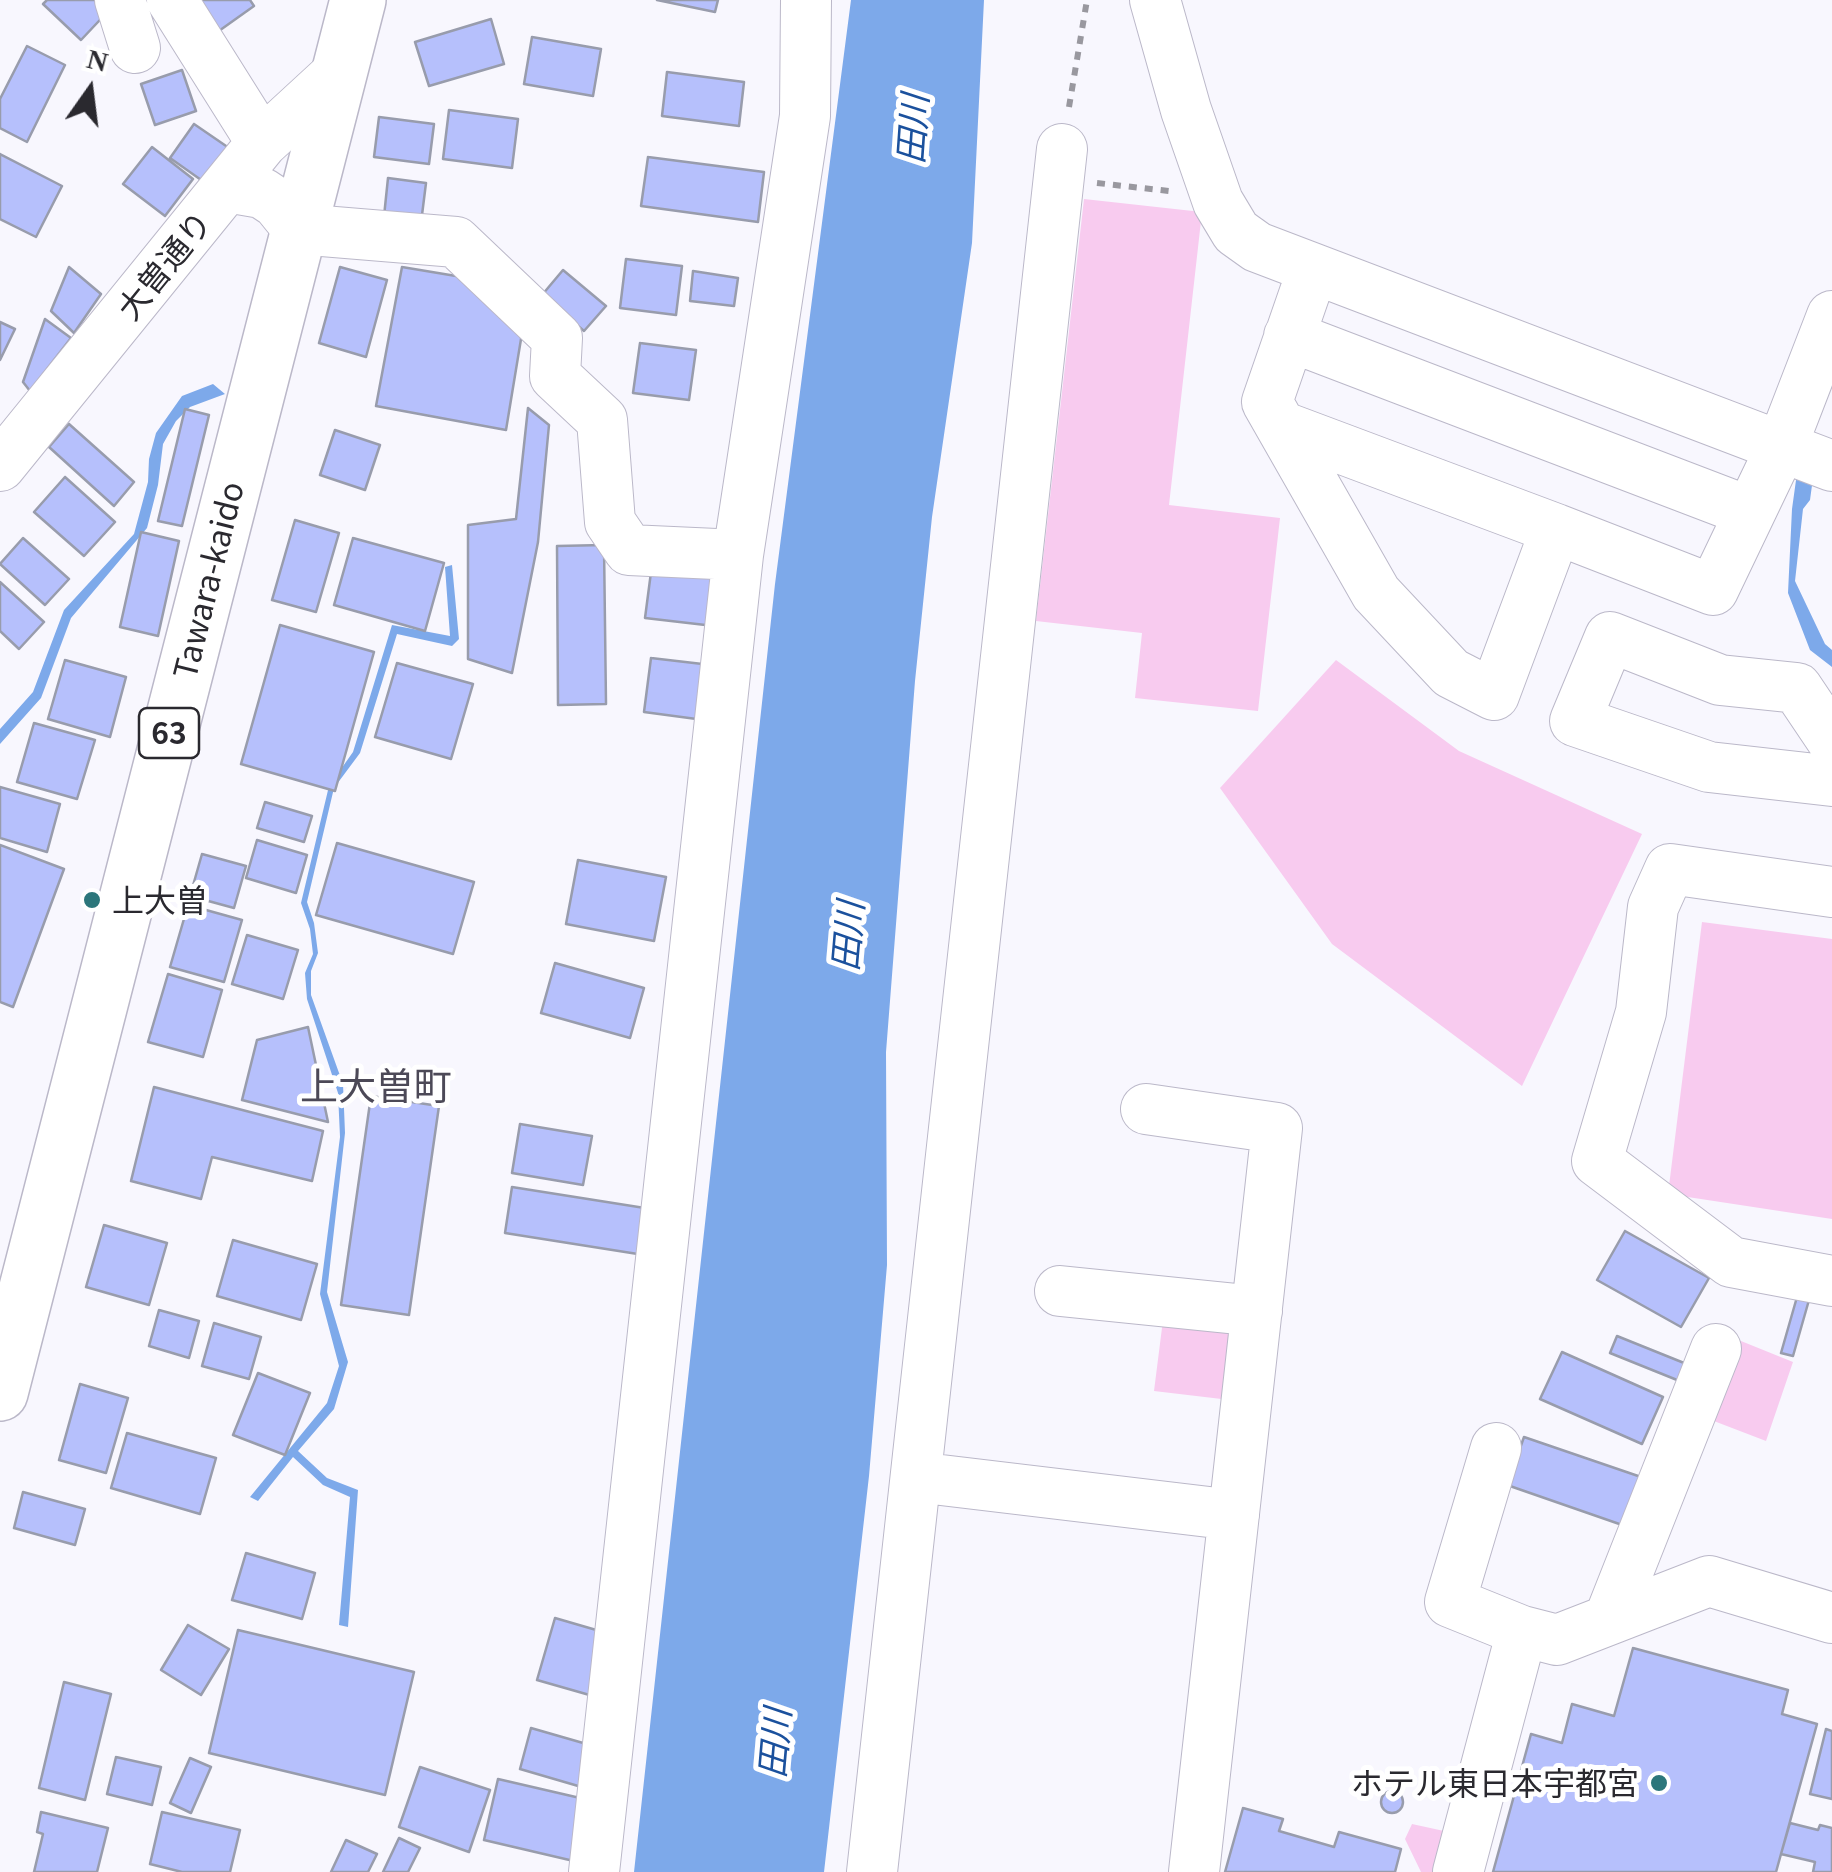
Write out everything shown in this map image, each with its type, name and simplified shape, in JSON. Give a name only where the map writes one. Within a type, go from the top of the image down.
[{"type":"main road","name":"Tawara-kaido","points":[[0,1392],[358,0]]},
{"type":"street","points":[[120,0],[135,48]]},
{"type":"street","points":[[172,0],[262,143]]},
{"type":"street","points":[[594,1872],[738,555],[805,116],[806,0]]},
{"type":"street","points":[[1155,0],[1186,110],[1218,202],[1236,232],[1257,247],[1831,466]]},
{"type":"street","name":"大曽通り","points":[[0,466],[262,143],[338,73]]},
{"type":"street","points":[[872,1872],[1072,165]]},
{"type":"street","points":[[227,186],[262,193],[298,229],[456,242],[557,338],[556,376],[602,420],[610,522],[629,550],[738,555]]},
{"type":"street","points":[[1313,268],[1267,402],[1376,594],[1450,674],[1494,696],[1556,528]]},
{"type":"street","points":[[1281,426],[1713,590],[1781,448],[1832,316]]},
{"type":"street","points":[[1290,336],[1750,512]]},
{"type":"street","points":[[1832,740],[1797,688],[1720,680],[1610,637],[1575,721],[1709,767],[1832,781]]},
{"type":"street","points":[[1832,892],[1670,869],[1653,907],[1641,1012],[1597,1161],[1730,1262],[1832,1281]]},
{"type":"street","points":[[1146,1109],[1277,1128],[1194,1872]]},
{"type":"street","points":[[1060,1291],[1257,1311]]},
{"type":"street","points":[[1610,1617],[1716,1349]]},
{"type":"street","points":[[1496,1448],[1450,1602],[1522,1632],[1557,1640],[1709,1581],[1832,1618]]},
{"type":"street","points":[[916,1476],[1234,1515]]},
{"type":"street","points":[[1458,1872],[1522,1632]]},
{"type":"path","points":[[1087,0],[1072,165],[1170,191],[1207,169]]},
{"type":"shaded area","points":[[1084,199],[1202,212],[1169,505],[1280,518],[1258,711],[1135,698],[1142,633],[1036,621]]},
{"type":"shaded area","points":[[1336,660],[1459,751],[1642,834],[1522,1086],[1332,944],[1220,788]]},
{"type":"shaded area","points":[[1702,922],[1832,939],[1832,1219],[1668,1194]]},
{"type":"shaded area","points":[[1164,1312],[1230,1320],[1230,1400],[1154,1391]]},
{"type":"shaded area","points":[[1736,1339],[1793,1362],[1766,1441],[1706,1418]]},
{"type":"shaded area","points":[[1412,1824],[1444,1831],[1432,1872],[1421,1872],[1405,1839]]},
{"type":"water","name":"田川","points":[[851,0],[984,0],[972,243],[932,517],[886,1052],[887,1265],[869,1476],[824,1872],[634,1872],[775,584]]},
{"type":"water","points":[[213,384],[225,394],[190,407],[176,421],[163,444],[147,528],[71,618],[41,698],[0,744],[0,729],[33,692],[64,610],[134,534],[156,433],[182,396]]},
{"type":"water","points":[[1797,473],[1813,478],[1810,500],[1803,509],[1795,581],[1825,644],[1832,650],[1832,667],[1810,650],[1788,593]]},
{"type":"water","points":[[452,565],[459,639],[452,646],[397,634],[360,753],[334,788],[307,902],[318,953],[311,971],[311,995],[343,1084],[345,1133],[327,1292],[348,1362],[334,1409],[298,1451],[327,1478],[358,1490],[348,1627],[339,1625],[350,1497],[323,1485],[293,1457],[258,1501],[250,1497],[327,1403],[339,1366],[320,1294],[340,1137],[338,1093],[307,999],[305,973],[313,954],[301,903],[329,786],[353,752],[392,625],[450,636],[445,567]]},
{"type":"building","points":[[47,0],[108,0],[114,5],[81,40],[43,4]]},
{"type":"building","points":[[186,0],[250,0],[254,6],[209,38]]},
{"type":"building","points":[[657,0],[718,0],[715,12]]},
{"type":"building","points":[[491,19],[504,64],[429,86],[415,42]]},
{"type":"building","points":[[532,37],[601,49],[593,96],[524,84]]},
{"type":"building","points":[[27,46],[65,65],[27,142],[0,128],[0,99]]},
{"type":"building","points":[[182,70],[196,111],[155,125],[141,84]]},
{"type":"building","points":[[667,72],[744,82],[739,126],[662,116]]},
{"type":"building","points":[[449,110],[518,119],[512,168],[443,159]]},
{"type":"building","points":[[379,117],[434,124],[429,164],[374,157]]},
{"type":"building","points":[[194,124],[229,148],[204,182],[170,158]]},
{"type":"building","points":[[152,147],[193,179],[165,216],[123,184]]},
{"type":"building","points":[[0,154],[62,186],[36,237],[0,219]]},
{"type":"building","points":[[648,157],[764,172],[758,222],[641,206]]},
{"type":"building","points":[[388,178],[426,183],[420,231],[383,226]]},
{"type":"building","points":[[626,259],[682,266],[676,315],[620,308]]},
{"type":"building","points":[[69,267],[101,294],[74,333],[51,311]]},
{"type":"building","points":[[340,267],[387,280],[366,357],[319,343]]},
{"type":"building","points":[[402,267],[462,277],[523,327],[506,430],[376,406]]},
{"type":"building","points":[[563,270],[606,306],[584,331],[542,295]]},
{"type":"building","points":[[693,271],[738,278],[734,306],[690,301]]},
{"type":"building","points":[[45,319],[71,338],[30,391],[23,382]]},
{"type":"building","points":[[0,322],[15,329],[0,360]]},
{"type":"building","points":[[640,343],[696,350],[689,400],[633,393]]},
{"type":"building","points":[[528,408],[549,425],[538,542],[512,673],[468,659],[468,525],[516,519]]},
{"type":"building","points":[[185,409],[209,415],[182,526],[158,521]]},
{"type":"building","points":[[69,424],[134,482],[114,506],[49,447]]},
{"type":"building","points":[[335,430],[380,445],[365,490],[320,475]]},
{"type":"building","points":[[65,477],[115,522],[84,556],[34,512]]},
{"type":"building","points":[[295,520],[339,533],[316,612],[272,600]]},
{"type":"building","points":[[141,532],[179,541],[158,636],[120,627]]},
{"type":"building","points":[[23,538],[69,579],[45,605],[0,564]]},
{"type":"building","points":[[353,538],[444,563],[425,631],[334,605]]},
{"type":"building","points":[[604,545],[606,704],[558,705],[557,546]]},
{"type":"building","points":[[653,557],[722,566],[714,626],[645,618]]},
{"type":"building","points":[[0,582],[44,622],[19,649],[0,631]]},
{"type":"building","points":[[280,625],[374,652],[335,791],[241,764]]},
{"type":"building","points":[[651,658],[711,665],[704,720],[644,712]]},
{"type":"building","points":[[65,660],[126,677],[110,737],[48,719]]},
{"type":"building","points":[[397,663],[473,684],[451,759],[375,737]]},
{"type":"building","points":[[34,723],[95,740],[77,799],[17,782]]},
{"type":"building","points":[[0,787],[60,804],[47,852],[0,838]]},
{"type":"building","points":[[265,802],[312,816],[304,842],[257,828]]},
{"type":"building","points":[[257,840],[307,855],[296,893],[246,878]]},
{"type":"building","points":[[337,843],[474,882],[453,954],[316,915]]},
{"type":"building","points":[[0,845],[64,869],[13,1007],[0,1002]]},
{"type":"building","points":[[202,854],[246,866],[234,908],[190,896]]},
{"type":"building","points":[[578,860],[666,877],[654,941],[566,924]]},
{"type":"building","points":[[188,905],[242,920],[224,982],[170,967]]},
{"type":"building","points":[[247,935],[298,950],[283,999],[232,984]]},
{"type":"building","points":[[555,963],[644,988],[630,1038],[541,1013]]},
{"type":"building","points":[[168,974],[222,990],[203,1057],[148,1042]]},
{"type":"building","points":[[308,1027],[328,1122],[242,1100],[257,1040]]},
{"type":"building","points":[[154,1087],[323,1131],[312,1181],[212,1157],[201,1199],[131,1181]]},
{"type":"building","points":[[371,1096],[439,1106],[409,1315],[341,1305]]},
{"type":"building","points":[[520,1124],[592,1136],[583,1185],[512,1173]]},
{"type":"building","points":[[512,1187],[651,1209],[644,1255],[505,1233]]},
{"type":"building","points":[[104,1225],[167,1243],[149,1305],[86,1287]]},
{"type":"building","points":[[1625,1231],[1709,1278],[1681,1327],[1597,1280]]},
{"type":"building","points":[[233,1240],[317,1264],[301,1320],[217,1296]]},
{"type":"building","points":[[1797,1297],[1809,1300],[1793,1356],[1781,1353]]},
{"type":"building","points":[[159,1310],[199,1321],[189,1358],[149,1346]]},
{"type":"building","points":[[214,1323],[261,1337],[249,1379],[202,1366]]},
{"type":"building","points":[[1617,1336],[1694,1367],[1687,1384],[1610,1353]]},
{"type":"building","points":[[1562,1352],[1663,1397],[1642,1444],[1540,1399]]},
{"type":"building","points":[[258,1373],[310,1393],[285,1455],[233,1435]]},
{"type":"building","points":[[80,1384],[128,1398],[106,1473],[59,1460]]},
{"type":"building","points":[[127,1433],[216,1458],[200,1514],[111,1488]]},
{"type":"building","points":[[1524,1437],[1644,1478],[1628,1527],[1507,1485]]},
{"type":"building","points":[[23,1492],[85,1509],[75,1545],[14,1528]]},
{"type":"building","points":[[246,1553],[315,1573],[302,1619],[232,1600]]},
{"type":"building","points":[[555,1618],[610,1634],[593,1696],[537,1680]]},
{"type":"building","points":[[188,1625],[229,1649],[201,1695],[161,1670]]},
{"type":"building","points":[[238,1630],[414,1672],[385,1795],[209,1753]]},
{"type":"building","name":"ホテル東日本宇都宮","points":[[1633,1648],[1788,1690],[1782,1714],[1817,1724],[1776,1872],[1493,1872],[1531,1734],[1562,1743],[1572,1704],[1614,1716]]},
{"type":"building","points":[[64,1682],[111,1694],[85,1800],[39,1788]]},
{"type":"building","points":[[531,1728],[597,1747],[585,1788],[520,1769]]},
{"type":"building","points":[[1826,1729],[1832,1731],[1832,1799],[1810,1794]]},
{"type":"building","points":[[116,1757],[161,1767],[152,1805],[107,1794]]},
{"type":"building","points":[[190,1758],[211,1767],[191,1813],[170,1803]]},
{"type":"building","points":[[420,1767],[490,1790],[469,1852],[399,1827]]},
{"type":"building","points":[[498,1779],[593,1801],[578,1862],[484,1840]]},
{"type":"building","points":[[1392,1791],[1400,1794],[1400,1810],[1392,1813],[1384,1810],[1381,1802],[1384,1794]]},
{"type":"building","points":[[1243,1808],[1283,1819],[1279,1831],[1334,1847],[1339,1832],[1401,1849],[1395,1872],[1225,1872]]},
{"type":"building","points":[[41,1812],[108,1828],[97,1872],[34,1872],[43,1834],[37,1832]]},
{"type":"building","points":[[162,1812],[240,1830],[230,1872],[182,1872],[150,1864]]},
{"type":"building","points":[[1790,1823],[1818,1830],[1820,1825],[1832,1828],[1832,1872],[1813,1872],[1815,1862],[1781,1854]]},
{"type":"building","points":[[399,1838],[420,1848],[408,1872],[383,1872]]},
{"type":"building","points":[[346,1840],[377,1854],[368,1872],[331,1872]]},
{"type":"place","name":"上大曽","points":[[92,900]]},
{"type":"place","name":"ホテル東日本宇都宮","points":[[1659,1783]]},
{"type":"district","name":"上大曽町","points":[[376,1086]]}]
